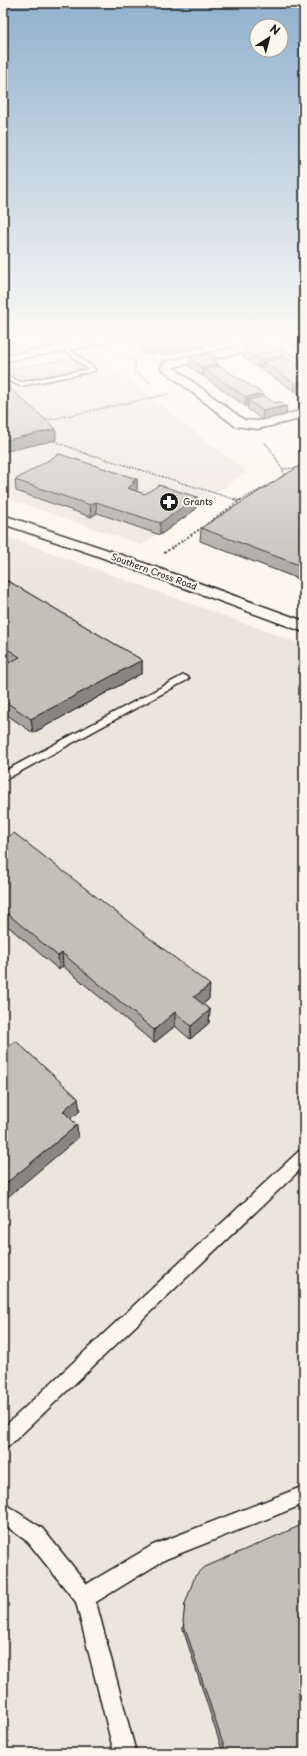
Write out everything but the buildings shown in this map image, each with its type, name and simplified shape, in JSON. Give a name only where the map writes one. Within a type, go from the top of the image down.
[{"type":"street","points":[[240,423],[258,425],[267,423]]},
{"type":"street","name":"Southern Cross Road","points":[[3,519],[143,567],[304,627]]},
{"type":"lane","points":[[3,777],[184,678]]},
{"type":"lane","points":[[3,1440],[304,1156]]},
{"type":"lane","points":[[85,1597],[160,1552],[304,1495]]},
{"type":"lane","points":[[3,1513],[35,1535],[85,1597],[125,1753]]},
{"type":"path","points":[[54,441],[94,457],[96,456],[239,501]]},
{"type":"path","points":[[143,567],[239,501],[278,480],[285,474],[270,448]]},
{"type":"path","points":[[283,469],[304,467]]},
{"type":"shaded area","points":[[3,423],[183,423],[249,474],[240,476],[142,545],[3,497]]},
{"type":"shaded area","points":[[3,535],[304,645],[304,1753],[3,1753]]},
{"type":"place","name":"Grants","points":[[169,502]]}]
